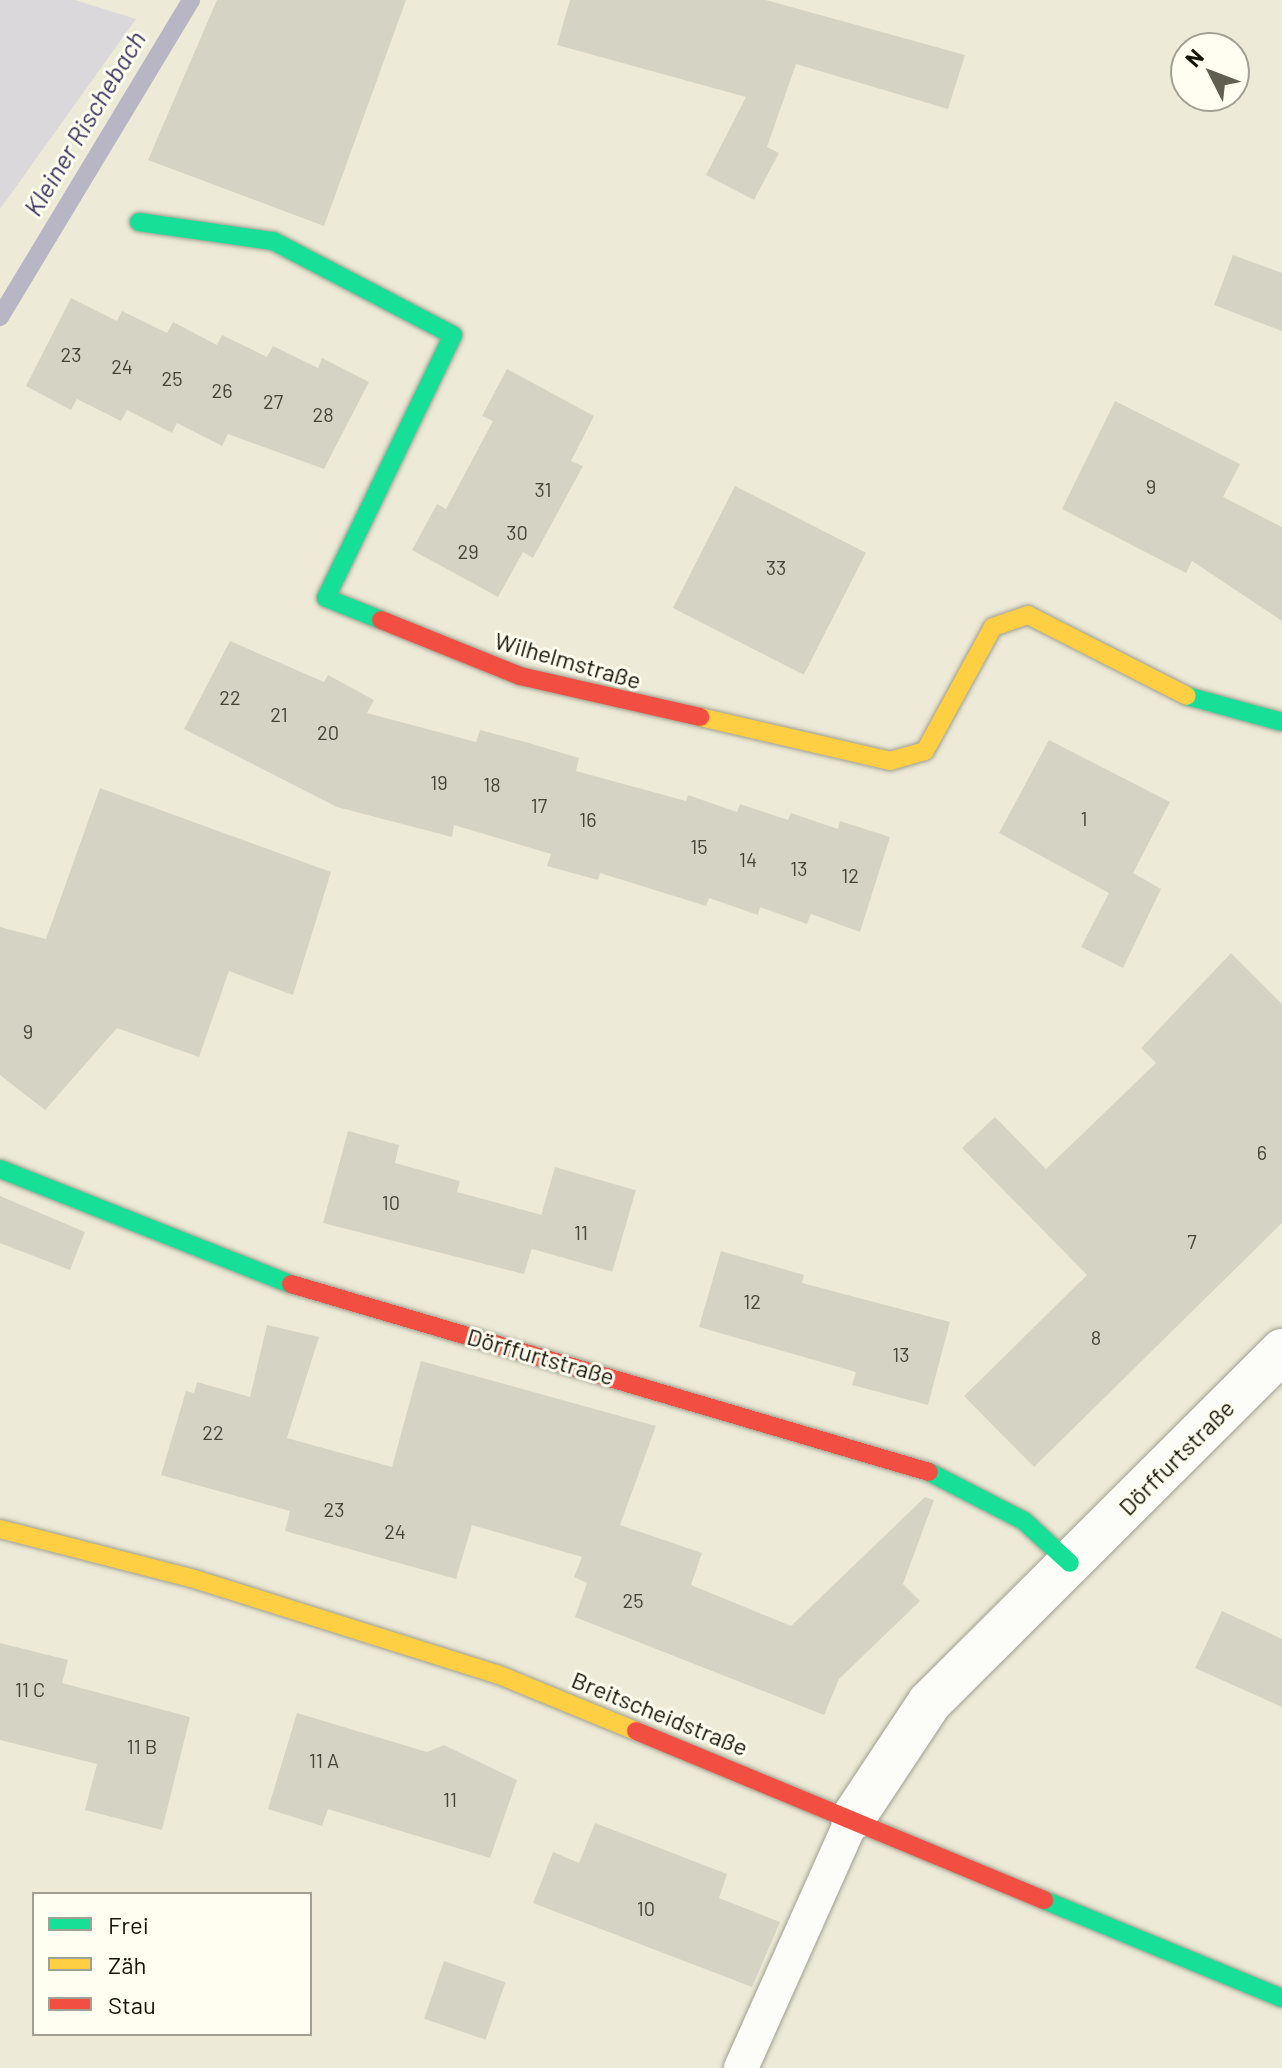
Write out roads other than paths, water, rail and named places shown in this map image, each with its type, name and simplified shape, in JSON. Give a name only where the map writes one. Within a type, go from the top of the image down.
[{"type":"street","name":"Wilhelmstraße","points":[[139,222],[273,241],[453,335],[326,598],[520,676],[890,761],[925,751],[993,627],[1028,615],[1203,704],[1262,711],[1282,722]]},
{"type":"street","name":"Dörffurtstraße","points":[[0,1169],[233,1267],[949,1478],[1024,1521],[1070,1563]]},
{"type":"street","name":"Dörffurtstraße","points":[[853,1818],[929,1703],[1282,1351]]},
{"type":"street","name":"Breitscheidstraße","points":[[0,1529],[198,1580],[482,1669],[853,1818],[1282,1998]]},
{"type":"lane","points":[[741,2068],[853,1818]]},
{"type":"waterway","name":"Kleiner Rischebach","points":[[0,317],[191,0]]}]
